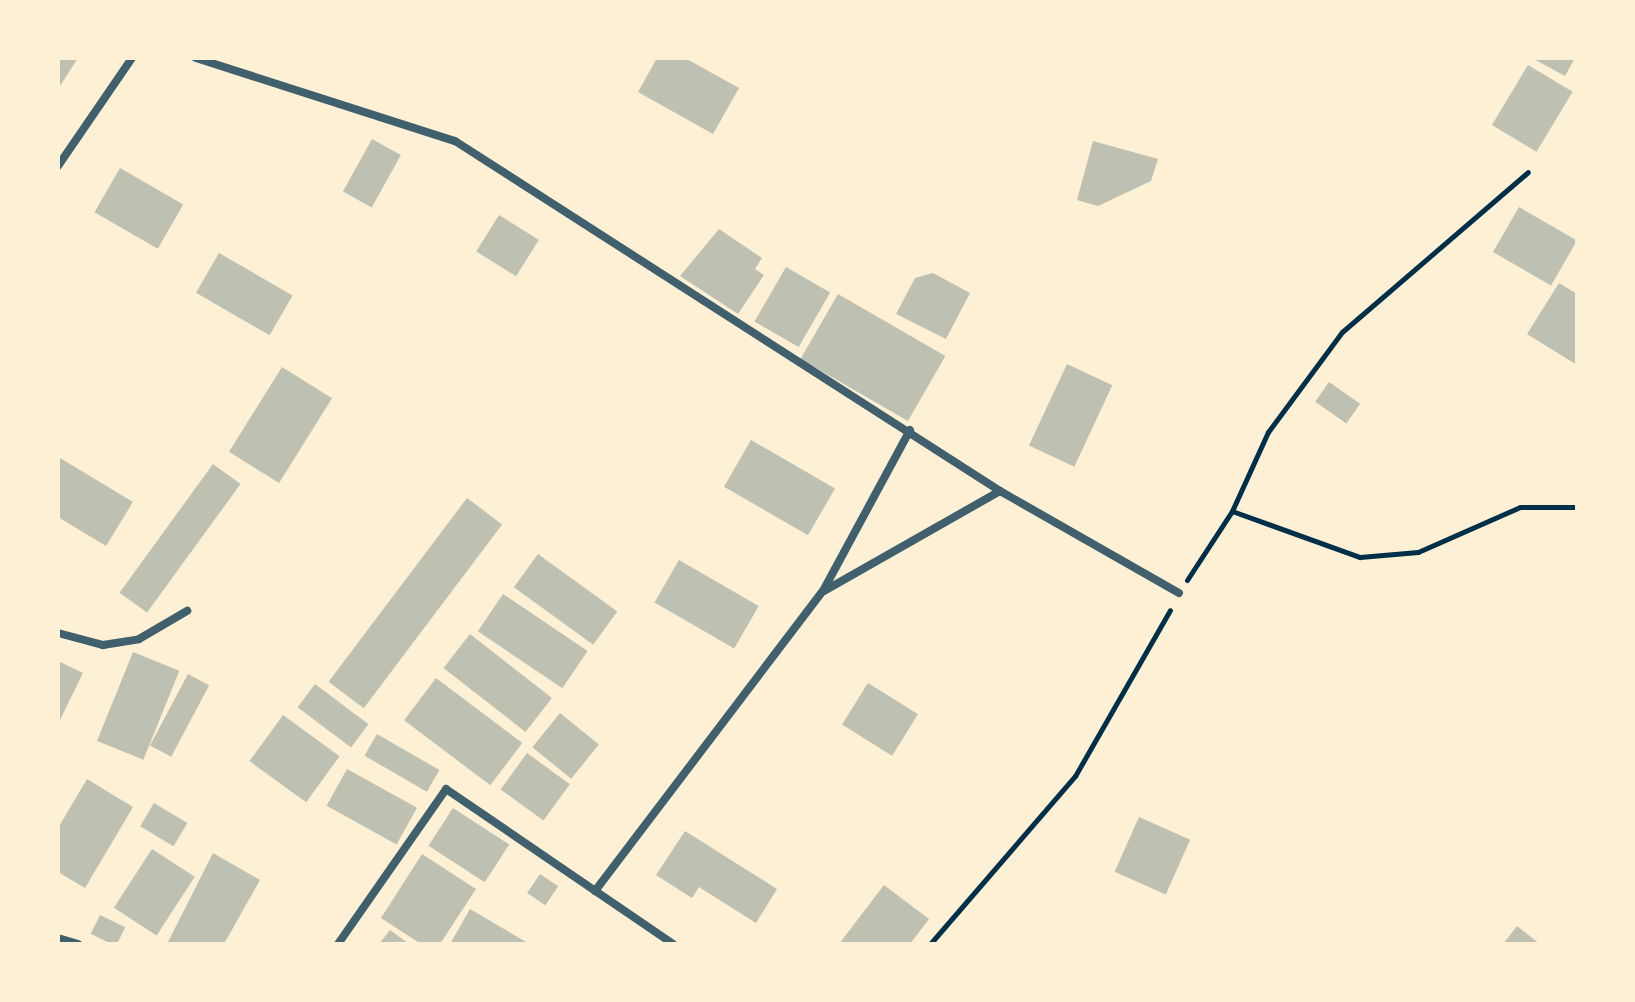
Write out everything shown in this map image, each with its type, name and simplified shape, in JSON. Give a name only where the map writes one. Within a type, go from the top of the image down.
[{"type":"street","points":[[58,166],[132,58]]},
{"type":"street","points":[[196,58],[455,141],[910,430],[1000,491],[1179,593]]},
{"type":"street","points":[[595,891],[823,591],[910,430]]},
{"type":"street","points":[[823,591],[1000,491]]},
{"type":"street","points":[[58,633],[103,645],[139,639],[187,611]]},
{"type":"street","points":[[338,944],[446,789],[673,944]]},
{"type":"street","points":[[58,938],[78,944]]},
{"type":"path","points":[[930,944],[1075,776],[1179,593],[1232,511],[1268,432],[1342,332],[1528,172]]},
{"type":"path","points":[[1232,511],[1360,557],[1418,552],[1520,507],[1577,507]]},
{"type":"building","points":[[58,58],[78,58],[58,89]]},
{"type":"building","points":[[657,58],[685,58],[739,88],[713,134],[638,92]]},
{"type":"building","points":[[1532,58],[1575,58],[1565,76]]},
{"type":"building","points":[[1528,65],[1573,92],[1537,152],[1492,125]]},
{"type":"building","points":[[372,139],[401,155],[372,207],[343,191]]},
{"type":"building","points":[[1093,141],[1158,159],[1151,181],[1098,206],[1077,200]]},
{"type":"building","points":[[120,168],[183,204],[158,249],[94,212]]},
{"type":"building","points":[[1519,207],[1577,240],[1551,286],[1493,252]]},
{"type":"building","points":[[499,215],[539,240],[516,276],[476,251]]},
{"type":"building","points":[[719,229],[762,258],[755,269],[764,275],[738,314],[680,276]]},
{"type":"building","points":[[219,253],[293,296],[270,335],[196,293]]},
{"type":"building","points":[[786,267],[830,292],[799,347],[754,322]]},
{"type":"building","points":[[933,273],[970,293],[946,339],[896,314],[915,278]]},
{"type":"building","points":[[1559,283],[1577,294],[1577,365],[1527,334]]},
{"type":"building","points":[[838,294],[945,356],[908,421],[800,359]]},
{"type":"building","points":[[1067,364],[1112,385],[1074,467],[1029,446]]},
{"type":"building","points":[[282,367],[332,398],[279,483],[229,452]]},
{"type":"building","points":[[1329,382],[1360,404],[1346,423],[1315,402]]},
{"type":"building","points":[[751,440],[835,488],[808,535],[724,487]]},
{"type":"building","points":[[60,458],[133,502],[106,546],[58,517]]},
{"type":"building","points":[[213,464],[241,484],[147,613],[120,593]]},
{"type":"building","points":[[467,498],[502,524],[364,708],[329,682]]},
{"type":"building","points":[[538,554],[617,612],[593,645],[514,587]]},
{"type":"building","points":[[679,560],[759,606],[734,648],[654,602]]},
{"type":"building","points":[[503,594],[588,651],[562,688],[478,631]]},
{"type":"building","points":[[470,634],[552,698],[525,732],[444,668]]},
{"type":"building","points":[[133,652],[179,671],[143,760],[97,741]]},
{"type":"building","points":[[58,661],[83,673],[58,724]]},
{"type":"building","points":[[188,674],[209,685],[171,757],[150,746]]},
{"type":"building","points":[[436,678],[522,743],[490,785],[404,720]]},
{"type":"building","points":[[868,683],[918,714],[892,756],[842,725]]},
{"type":"building","points":[[315,684],[369,724],[351,747],[298,707]]},
{"type":"building","points":[[560,713],[599,744],[571,779],[532,747]]},
{"type":"building","points":[[283,715],[340,756],[306,802],[249,761]]},
{"type":"building","points":[[377,734],[439,770],[427,792],[364,756]]},
{"type":"building","points":[[527,753],[570,784],[543,821],[501,789]]},
{"type":"building","points":[[347,769],[417,808],[397,845],[327,806]]},
{"type":"building","points":[[87,779],[133,807],[85,888],[58,872],[58,828]]},
{"type":"building","points":[[154,803],[187,823],[174,846],[140,826]]},
{"type":"building","points":[[453,808],[509,844],[485,882],[428,846]]},
{"type":"building","points":[[1139,817],[1190,840],[1166,895],[1115,872]]},
{"type":"building","points":[[685,831],[777,889],[756,923],[699,887],[692,898],[656,875]]},
{"type":"building","points":[[152,849],[195,877],[157,935],[114,908]]},
{"type":"building","points":[[213,853],[260,880],[224,944],[167,944]]},
{"type":"building","points":[[422,854],[476,889],[440,944],[421,944],[381,918]]},
{"type":"building","points":[[540,874],[558,886],[545,905],[527,893]]},
{"type":"building","points":[[884,885],[929,919],[910,944],[839,944]]},
{"type":"building","points":[[470,909],[526,942],[525,944],[450,944]]},
{"type":"building","points":[[100,915],[125,927],[117,944],[91,934]]},
{"type":"building","points":[[1517,926],[1540,944],[1503,944]]},
{"type":"building","points":[[390,930],[409,944],[379,944]]}]
